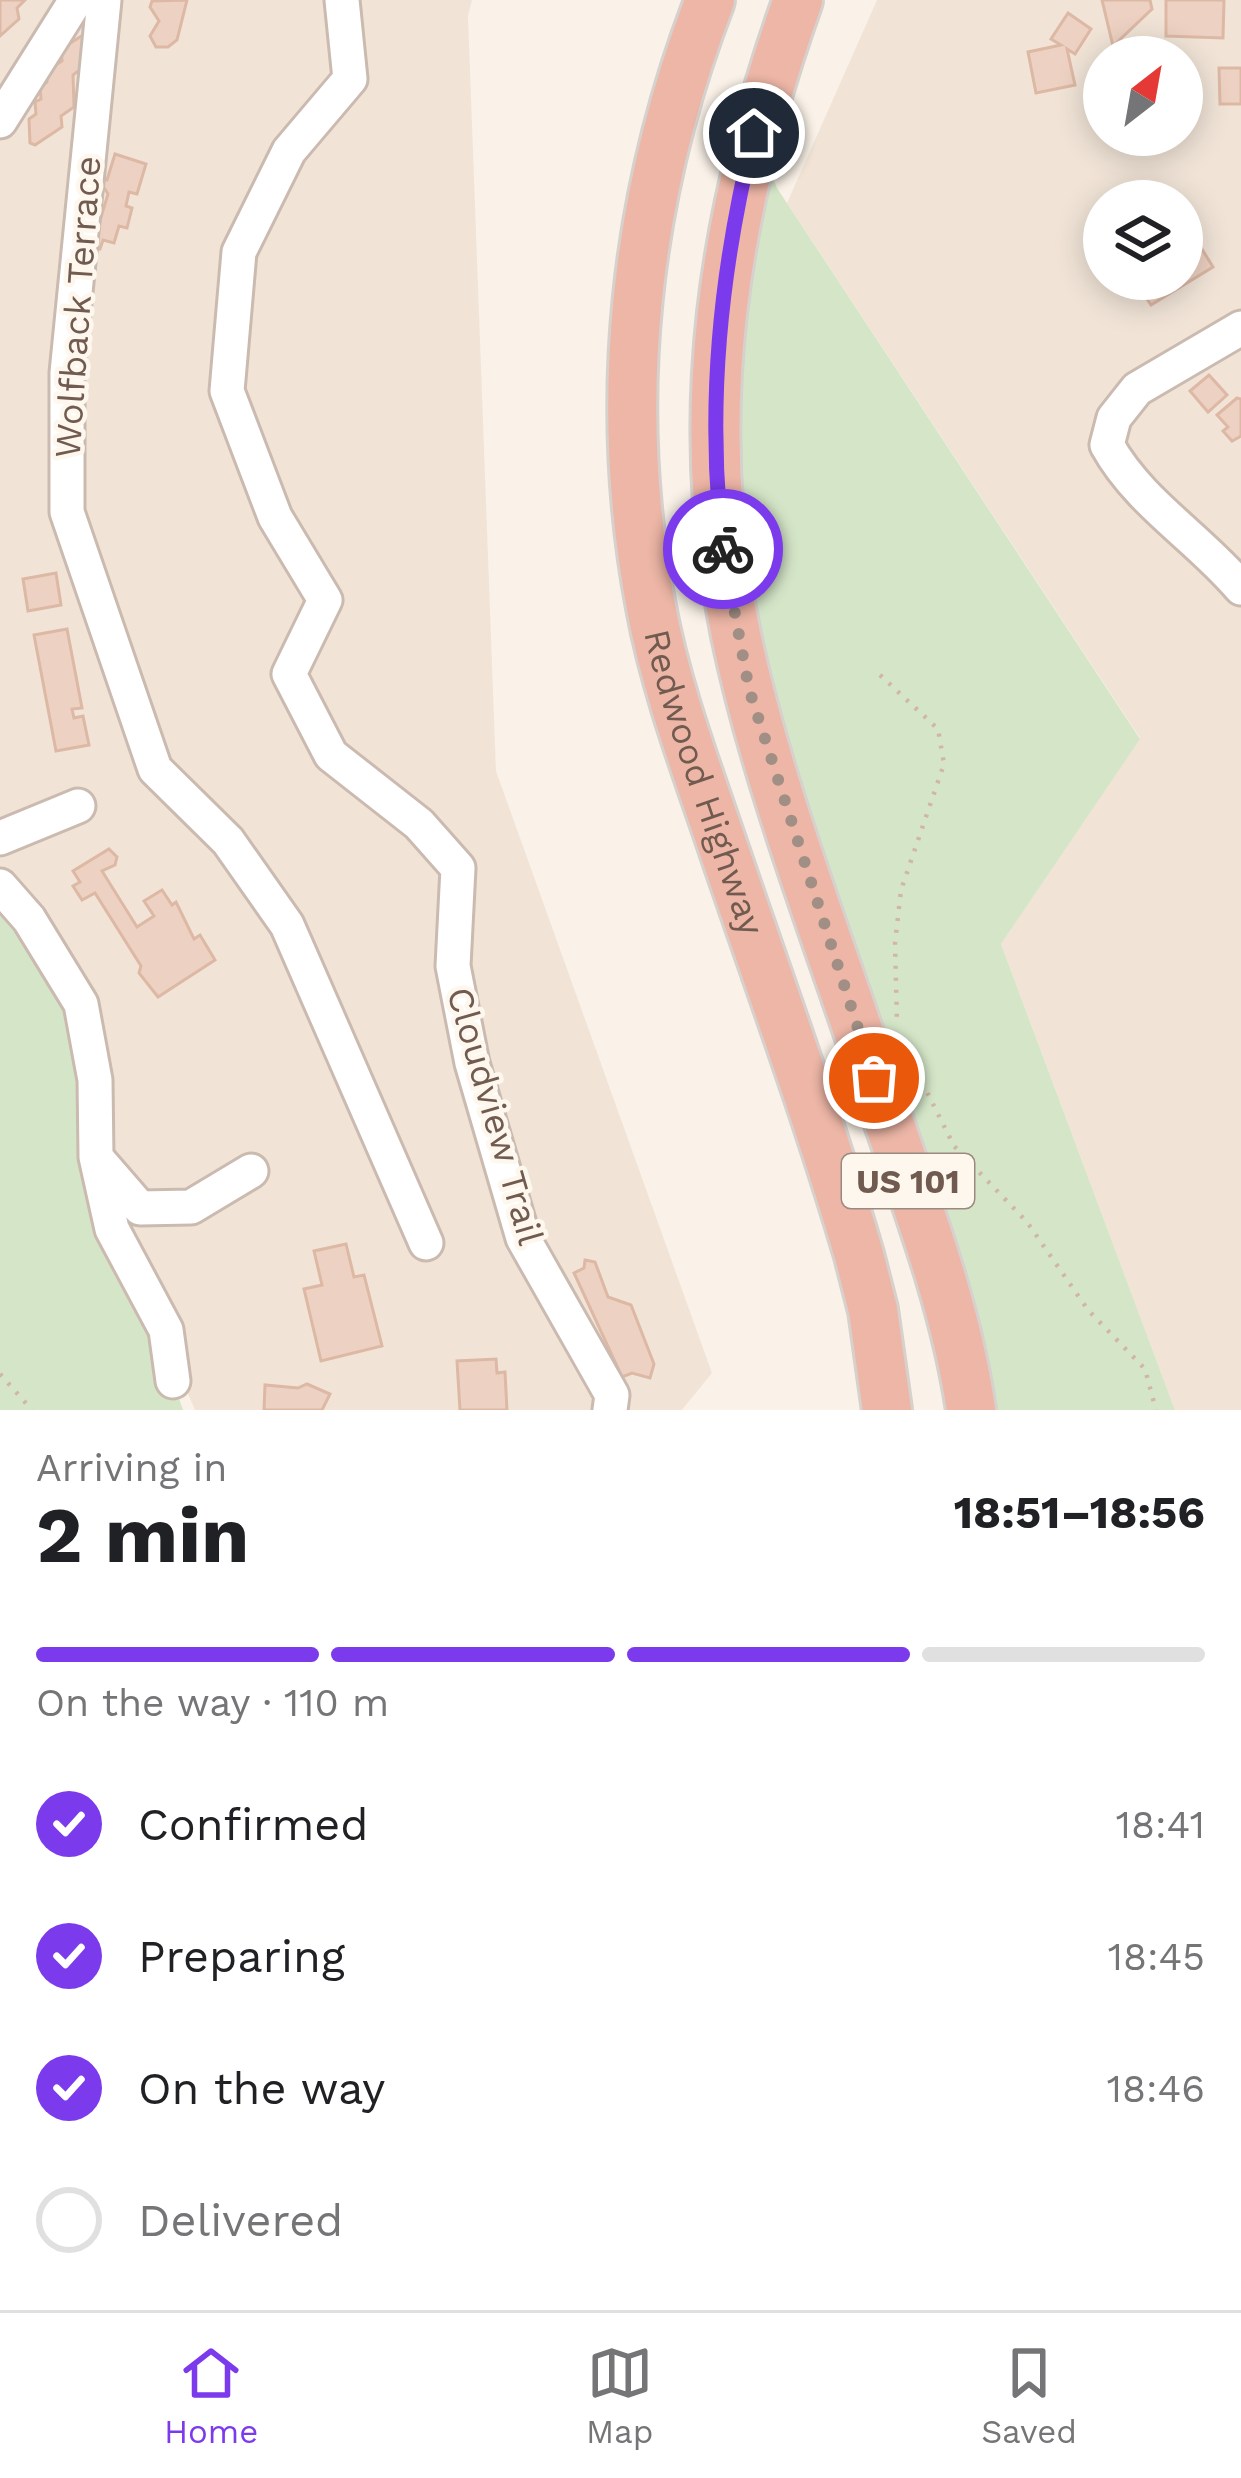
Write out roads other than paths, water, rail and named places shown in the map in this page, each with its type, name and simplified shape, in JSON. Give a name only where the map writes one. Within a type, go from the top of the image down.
[{"type":"highway","name":"Redwood Highway","points":[[710,0],[658,165],[639,276],[632,425],[642,556],[665,667],[687,739],[859,1255],[873,1310],[887,1410]]},
{"type":"highway","name":"Redwood Highway","points":[[798,0],[754,133],[729,243],[716,355],[716,467],[733,616],[776,779],[944,1293],[971,1410]]},
{"type":"highway","points":[[754,133],[832,0]]},
{"type":"street","points":[[0,121],[76,0]]},
{"type":"street","name":"Wolfback Terrace","points":[[104,0],[67,373],[67,512],[155,769],[228,841],[287,925],[426,1243]]},
{"type":"street","name":"Cloudview Trail","points":[[342,0],[350,79],[289,151],[239,252],[226,391],[275,517],[325,600],[289,674],[331,755],[419,824],[458,868],[453,966],[472,1063],[523,1238],[612,1395],[610,1410]]},
{"type":"street","points":[[1241,328],[1137,389],[1114,418],[1106,445],[1123,474],[1241,588]]},
{"type":"street","points":[[0,838],[78,806]]},
{"type":"street","points":[[0,886],[28,919],[81,1004],[95,1080],[96,1157],[112,1229],[166,1330],[173,1381]]},
{"type":"street","points":[[96,1157],[140,1208],[191,1207],[251,1171]]}]
